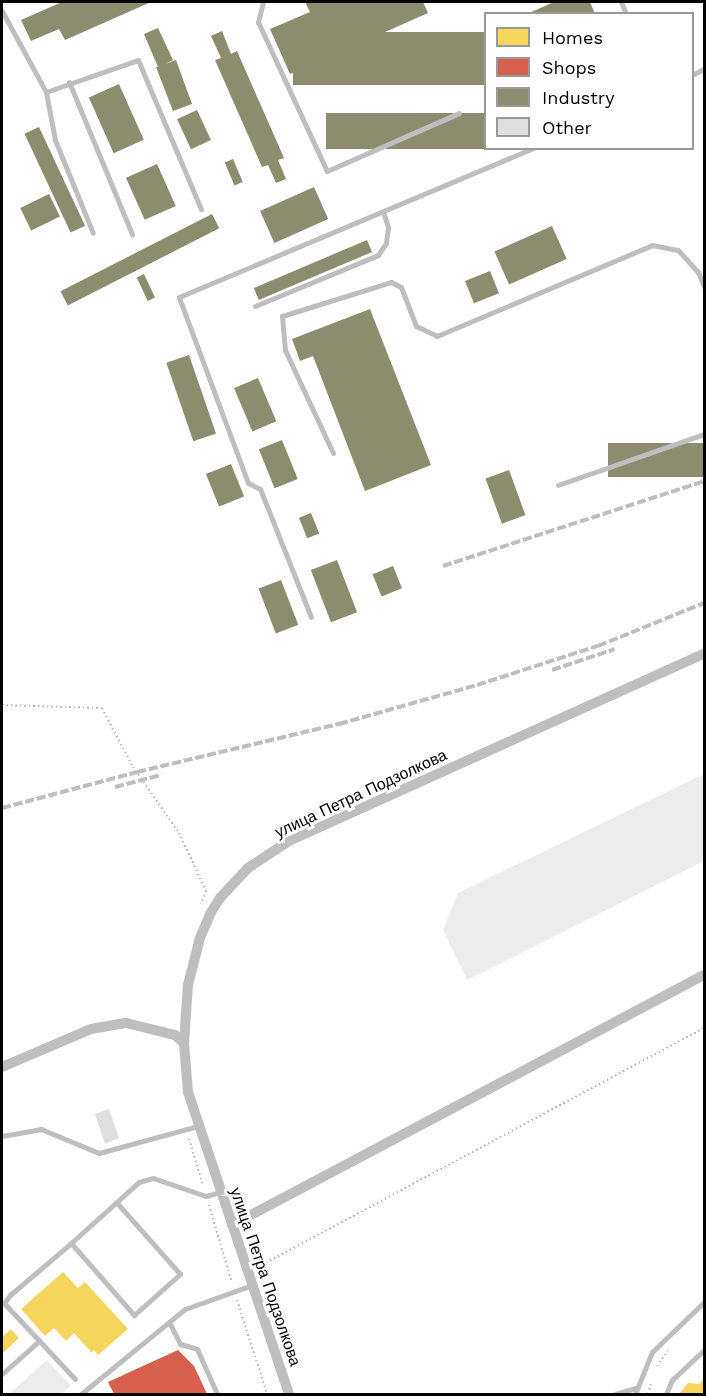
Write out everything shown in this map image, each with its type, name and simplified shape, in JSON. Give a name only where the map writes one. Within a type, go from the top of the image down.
[{"type":"street","name":"улица Петра Подзолкова","points":[[289,1395],[188,1092],[184,1043],[188,985],[200,938],[220,898],[248,868],[289,842],[705,654]]},
{"type":"street","points":[[232,1225],[705,975]]},
{"type":"street","points":[[2,1067],[91,1029],[126,1023],[175,1035],[184,1043]]},
{"type":"lane","points":[[263,2],[258,22],[327,171],[459,113]]},
{"type":"lane","points":[[2,11],[46,92],[55,140],[93,233]]},
{"type":"lane","points":[[46,92],[69,82],[138,60],[201,209]]},
{"type":"lane","points":[[69,82],[132,234]]},
{"type":"lane","points":[[311,617],[260,489],[248,483],[179,297],[529,150]]},
{"type":"lane","points":[[255,306],[378,255],[386,243],[388,227],[383,212]]},
{"type":"lane","points":[[333,453],[285,350],[282,316],[391,282],[401,287],[416,326],[437,336],[652,244],[678,250],[698,273],[705,287]]},
{"type":"lane","points":[[558,484],[705,434]]},
{"type":"lane","points":[[2,1136],[41,1130],[99,1153],[198,1126]]},
{"type":"lane","points":[[75,1379],[3,1304],[10,1295],[139,1182],[153,1178],[206,1196],[220,1192]]},
{"type":"lane","points":[[71,1243],[134,1315],[180,1274],[116,1202]]},
{"type":"lane","points":[[81,1395],[185,1309],[252,1285]]},
{"type":"lane","points":[[615,1395],[636,1391],[652,1352],[705,1302]]},
{"type":"lane","points":[[170,1323],[180,1344],[197,1349],[217,1395]]},
{"type":"lane","points":[[2,1374],[39,1341]]},
{"type":"lane","points":[[666,1395],[672,1380],[705,1350]]},
{"type":"path","points":[[2,705],[102,708],[133,767],[179,833],[206,891]]},
{"type":"path","points":[[247,1272],[705,1028]]},
{"type":"path","points":[[654,1374],[671,1347]]},
{"type":"path","points":[[648,1395],[651,1380]]},
{"type":"shaded area","points":[[704,774],[704,861],[467,980],[443,930],[458,893]]},
{"type":"shaded area","points":[[47,1360],[71,1386],[61,1394],[9,1394]]},
{"type":"building: Homes","points":[[63,1272],[78,1288],[85,1282],[128,1329],[98,1355],[94,1350],[92,1353],[74,1333],[66,1341],[54,1328],[45,1336],[21,1309]]},
{"type":"building: Homes","points":[[11,1329],[19,1338],[2,1354],[2,1337]]},
{"type":"building: Homes","points":[[704,1379],[704,1394],[679,1394],[688,1383],[699,1384]]},
{"type":"building: Shops","points":[[178,1350],[194,1366],[207,1394],[114,1394],[108,1382]]},
{"type":"building: Industry","points":[[62,2],[151,2],[65,40],[59,29],[31,41],[21,20]]},
{"type":"building: Industry","points":[[305,2],[423,2],[428,13],[290,74],[270,29],[310,12]]},
{"type":"building: Industry","points":[[554,2],[590,2],[594,12],[532,12]]},
{"type":"building: Industry","points":[[158,28],[173,60],[165,64],[176,60],[192,104],[173,111],[144,34]]},
{"type":"building: Industry","points":[[222,31],[231,54],[237,51],[284,158],[278,160],[286,179],[276,183],[268,165],[262,167],[215,60],[221,58],[211,36]]},
{"type":"building: Industry","points":[[293,32],[484,32],[484,85],[293,85]]},
{"type":"building: Industry","points":[[119,84],[144,140],[114,153],[89,97]]},
{"type":"building: Industry","points":[[197,110],[211,140],[191,149],[177,119]]},
{"type":"building: Industry","points":[[326,113],[484,113],[484,149],[326,149]]},
{"type":"building: Industry","points":[[39,127],[85,226],[71,233],[24,134]]},
{"type":"building: Industry","points":[[233,159],[243,182],[234,186],[225,163]]},
{"type":"building: Industry","points":[[157,164],[176,206],[145,220],[126,178]]},
{"type":"building: Industry","points":[[314,187],[328,219],[274,243],[260,211]]},
{"type":"building: Industry","points":[[49,194],[60,216],[31,230],[20,208]]},
{"type":"building: Industry","points":[[212,214],[219,228],[68,305],[61,291]]},
{"type":"building: Industry","points":[[552,226],[567,259],[509,285],[494,252]]},
{"type":"building: Industry","points":[[367,240],[372,252],[259,300],[254,288]]},
{"type":"building: Industry","points":[[490,271],[499,293],[474,303],[465,281]]},
{"type":"building: Industry","points":[[144,274],[155,298],[148,301],[137,277]]},
{"type":"building: Industry","points":[[370,309],[431,465],[365,491],[313,356],[300,361],[292,339]]},
{"type":"building: Industry","points":[[189,355],[216,433],[193,441],[166,363]]},
{"type":"building: Industry","points":[[258,378],[276,421],[252,431],[234,388]]},
{"type":"building: Industry","points":[[282,440],[298,479],[275,488],[259,449]]},
{"type":"building: Industry","points":[[608,443],[704,443],[704,477],[608,477]]},
{"type":"building: Industry","points":[[231,464],[244,496],[219,507],[206,474]]},
{"type":"building: Industry","points":[[509,470],[525,515],[502,524],[486,479]]},
{"type":"building: Industry","points":[[311,513],[319,533],[307,538],[299,518]]},
{"type":"building: Industry","points":[[337,560],[357,612],[331,622],[311,570]]},
{"type":"building: Industry","points":[[393,566],[402,588],[382,596],[373,574]]},
{"type":"building: Industry","points":[[281,580],[298,625],[276,633],[259,589]]},
{"type":"building: Other","points":[[109,1109],[119,1138],[105,1143],[95,1114]]},
{"type":"railway","points":[[443,566],[704,481]]},
{"type":"railway","points":[[2,808],[137,772],[339,724],[477,685],[598,646],[704,603]]},
{"type":"railway","points":[[552,670],[615,649]]},
{"type":"railway","points":[[115,787],[161,775]]}]
